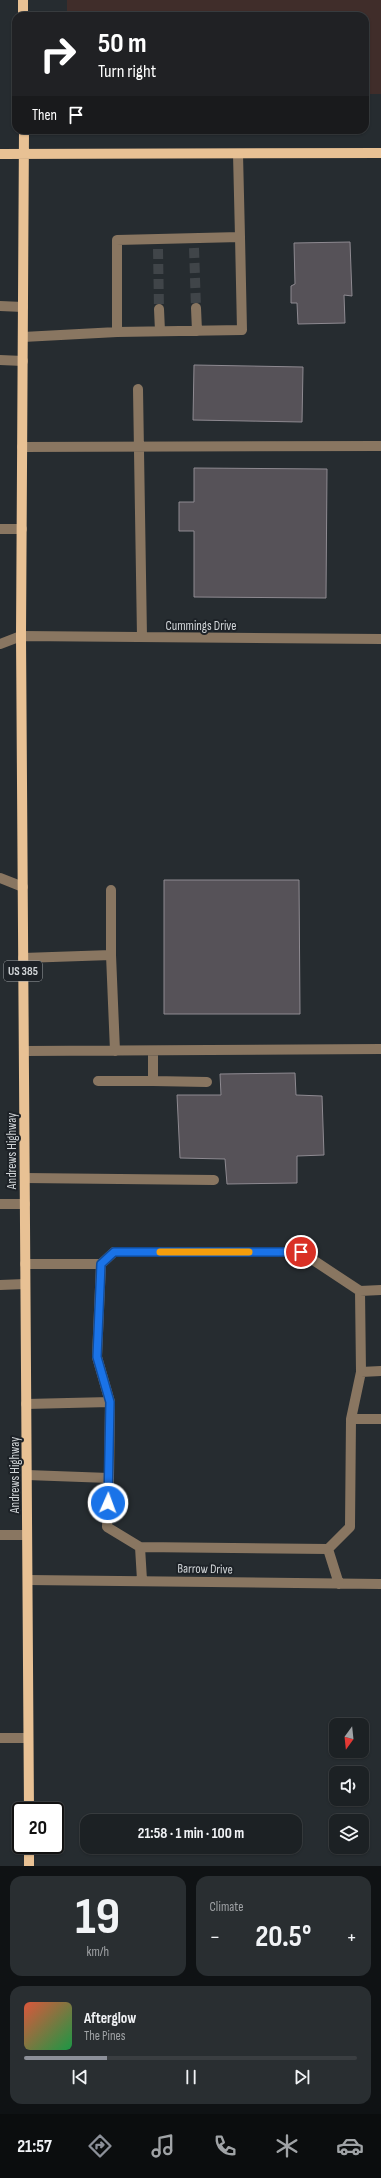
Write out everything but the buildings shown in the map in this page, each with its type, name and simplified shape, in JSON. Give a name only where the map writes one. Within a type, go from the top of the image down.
[{"type":"main road","points":[[23,0],[23,12]]},
{"type":"main road","name":"Andrews Highway","points":[[24,134],[21,636],[29,1802]]},
{"type":"main road","points":[[0,154],[381,153]]},
{"type":"main road","points":[[29,1854],[29,1866]]},
{"type":"street","points":[[23,337],[117,332],[242,330],[238,154]]},
{"type":"street","points":[[117,332],[117,240],[158,244],[194,243],[240,237]]},
{"type":"street","points":[[0,306],[23,307]]},
{"type":"street","points":[[159,308],[160,331]]},
{"type":"street","points":[[196,308],[197,331]]},
{"type":"street","points":[[0,360],[23,361]]},
{"type":"street","points":[[138,389],[142,637]]},
{"type":"street","points":[[22,447],[381,446]]},
{"type":"street","points":[[0,529],[22,529]]},
{"type":"street","points":[[0,644],[21,636]]},
{"type":"street","name":"Cummings Drive","points":[[21,636],[381,639]]},
{"type":"street","points":[[0,878],[23,887]]},
{"type":"street","points":[[111,890],[111,955],[115,1051]]},
{"type":"street","points":[[23,958],[111,955]]},
{"type":"street","points":[[24,1051],[381,1049]]},
{"type":"street","points":[[153,1051],[153,1081]]},
{"type":"street","points":[[98,1081],[207,1082]]},
{"type":"street","points":[[25,1178],[214,1180]]},
{"type":"street","points":[[0,1204],[25,1204]]},
{"type":"street","points":[[25,1264],[101,1264],[114,1252],[301,1252],[360,1290],[381,1290]]},
{"type":"street","points":[[101,1264],[97,1357],[110,1402],[107,1527],[140,1547],[328,1549],[350,1527],[352,1419],[361,1372],[360,1290]]},
{"type":"street","points":[[0,1285],[25,1284]]},
{"type":"street","points":[[361,1372],[381,1371]]},
{"type":"street","points":[[26,1404],[110,1402]]},
{"type":"street","points":[[352,1419],[381,1419]]},
{"type":"street","points":[[27,1475],[109,1478]]},
{"type":"street","points":[[0,1535],[27,1535]]},
{"type":"street","points":[[140,1547],[142,1580]]},
{"type":"street","points":[[328,1549],[339,1584]]},
{"type":"street","name":"Barrow Drive","points":[[28,1580],[142,1580],[381,1584]]},
{"type":"street","points":[[0,1738],[28,1738]]},
{"type":"shaded area","points":[[67,0],[381,0],[381,94],[369,94],[369,12],[67,12]]},
{"type":"tunnel","points":[[194,248],[196,308]]},
{"type":"tunnel","points":[[158,249],[159,309]]},
{"type":"slow traffic","points":[[160,1252],[249,1252]]},
{"type":"route","points":[[108,1503],[110,1402],[97,1357],[101,1264],[114,1252],[301,1252]]}]
